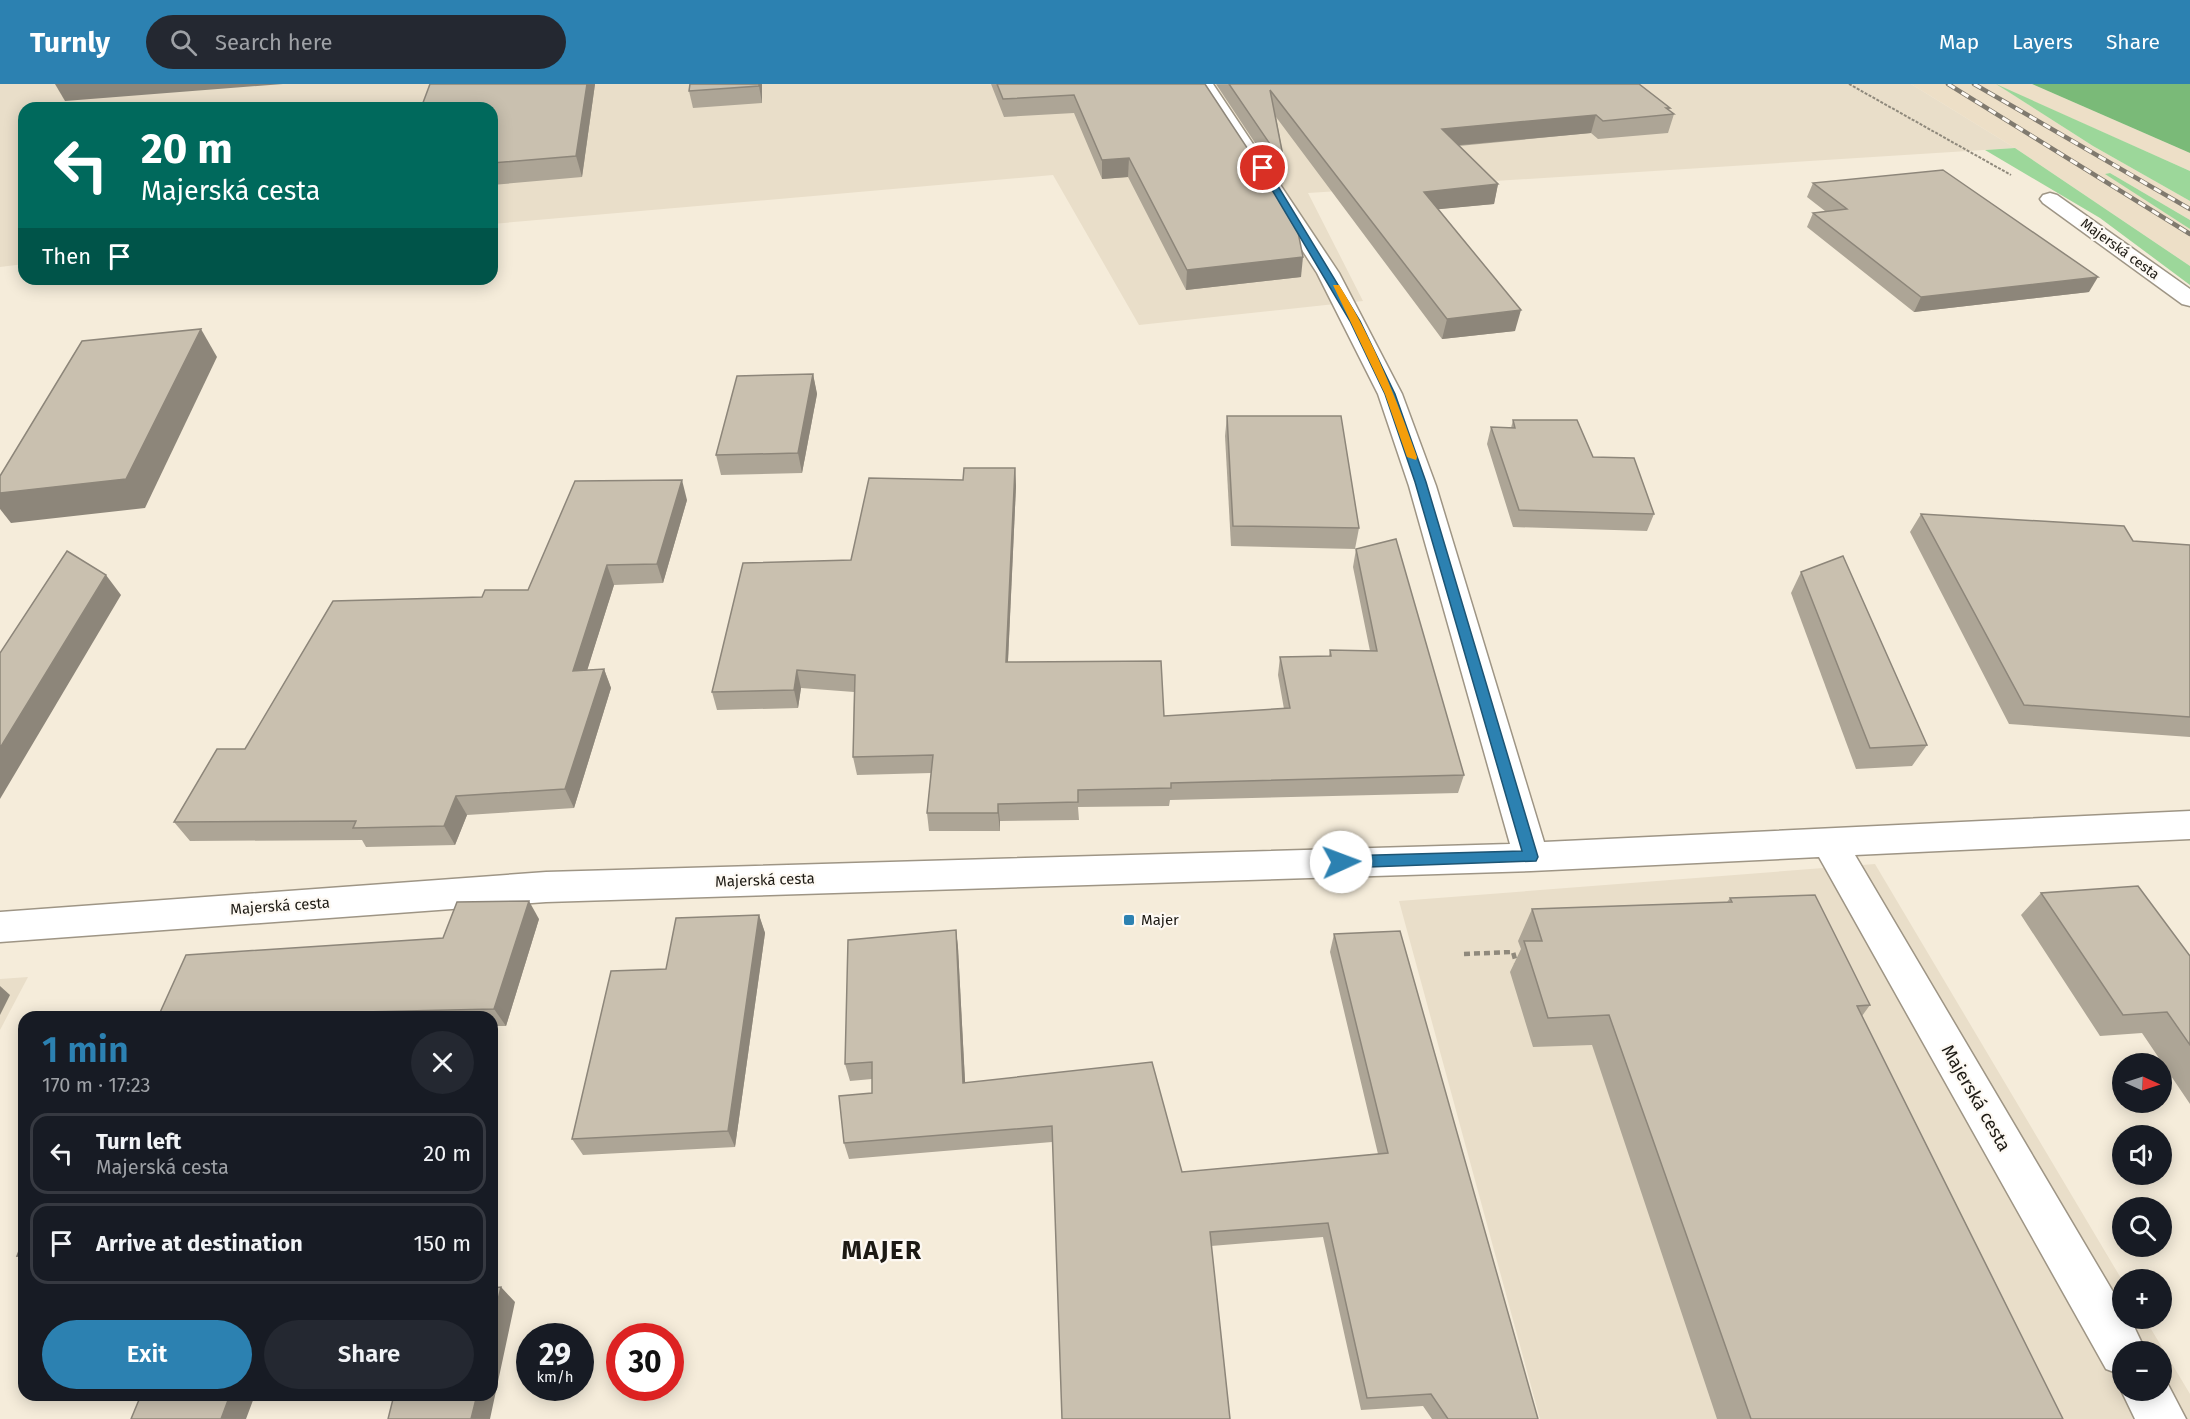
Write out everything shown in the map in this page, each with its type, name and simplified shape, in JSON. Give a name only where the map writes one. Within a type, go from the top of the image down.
[{"type":"street","points":[[1206,87],[1266,173],[1312,246],[1355,321],[1390,394],[1420,482],[1531,857]]},
{"type":"street","name":"Majerská cesta","points":[[2050,199],[2190,299]]},
{"type":"street","name":"Majerská cesta","points":[[0,927],[546,887],[1531,857],[2190,825]]},
{"type":"street","name":"Majerská cesta","points":[[1830,844],[2117,1341]]},
{"type":"street","points":[[2151,1401],[2162,1419]]},
{"type":"path","points":[[1849,84],[1931,132],[1992,163],[2050,199]]},
{"type":"path","points":[[1464,954],[1513,952],[1519,972]]},
{"type":"shaded area","points":[[0,84],[1911,84],[2015,148],[1308,193],[1363,301],[1139,325],[1053,175],[498,223],[498,102],[18,102],[18,265],[0,267]]},
{"type":"shaded area","points":[[1911,84],[2032,84],[2190,153],[2190,171],[2001,87],[2093,146],[2190,201],[2190,220],[2110,173],[2106,174],[2190,229],[2190,266],[2015,148]]},
{"type":"shaded area","points":[[1875,864],[2115,1269],[2112,1269],[2112,1329],[2151,1329],[2158,1341],[2112,1341],[2112,1401],[2172,1401],[2172,1364],[2190,1394],[2190,1419],[1540,1419],[1399,901]]},
{"type":"shaded area","points":[[28,977],[0,1030],[0,979]]},
{"type":"green space","points":[[1996,84],[2190,171],[2190,201],[2093,146]]},
{"type":"green space","points":[[2032,84],[2190,84],[2190,153]]},
{"type":"green space","points":[[2015,148],[2190,266],[2190,285],[2100,218],[1985,150]]},
{"type":"green space","points":[[2110,173],[2190,220],[2190,229],[2105,174]]},
{"type":"building","points":[[430,84],[587,84],[576,156],[498,162],[498,102],[423,102]]},
{"type":"building","points":[[690,84],[759,84],[759,86],[689,91]]},
{"type":"building","points":[[997,84],[1205,84],[1296,222],[1303,257],[1187,270],[1129,158],[1102,160],[1074,95],[1003,99]]},
{"type":"building","points":[[1229,84],[1639,84],[1670,108],[1666,108],[1674,114],[1603,121],[1596,115],[1442,129],[1498,184],[1424,192],[1521,310],[1447,319],[1270,90],[1285,166]]},
{"type":"building","points":[[1943,170],[2098,277],[1921,297],[1813,213],[1847,209],[1813,183]]},
{"type":"building","points":[[201,329],[126,479],[0,493],[0,476],[82,341]]},
{"type":"building","points":[[813,374],[798,453],[716,455],[737,376]]},
{"type":"building","points":[[1227,416],[1341,416],[1359,528],[1233,526]]},
{"type":"building","points":[[1513,420],[1577,420],[1593,457],[1634,458],[1654,514],[1519,510],[1491,427],[1515,428]]},
{"type":"building","points":[[964,468],[1015,468],[1006,662],[1161,661],[1164,716],[1290,708],[1280,657],[1331,656],[1330,650],[1377,651],[1356,549],[1396,539],[1464,775],[1171,783],[1171,788],[1078,790],[1078,802],[998,804],[998,813],[927,813],[933,755],[853,757],[855,675],[797,670],[794,690],[712,692],[743,563],[851,560],[869,478],[963,480]]},
{"type":"building","points":[[682,480],[657,564],[607,565],[573,671],[604,669],[565,789],[456,796],[444,826],[353,828],[356,821],[174,822],[217,749],[245,749],[333,601],[482,597],[485,590],[528,590],[575,481]]},
{"type":"building","points":[[1921,514],[2124,526],[2133,541],[2190,545],[2190,717],[2024,705]]},
{"type":"building","points":[[67,551],[106,575],[0,748],[0,653]]},
{"type":"building","points":[[1843,556],[1927,745],[1870,748],[1801,572]]},
{"type":"building","points":[[2138,886],[2190,956],[2190,1045],[2167,1012],[2123,1015],[2041,893]]},
{"type":"building","points":[[1815,895],[1870,1005],[1857,1006],[2063,1419],[1751,1419],[1609,1015],[1548,1018],[1524,941],[1542,941],[1532,909],[1732,902],[1730,898]]},
{"type":"building","points":[[529,901],[494,1009],[161,1011],[186,955],[443,938],[457,902]]},
{"type":"building","points":[[759,915],[728,1131],[572,1139],[611,971],[666,969],[676,918]]},
{"type":"building","points":[[956,930],[963,1083],[1152,1062],[1182,1172],[1388,1153],[1334,934],[1400,931],[1538,1419],[1448,1419],[1431,1394],[1367,1398],[1328,1223],[1210,1232],[1230,1419],[1062,1419],[1052,1126],[844,1143],[839,1096],[872,1093],[872,1062],[845,1064],[848,940]]},
{"type":"building","points":[[138,1401],[228,1401],[221,1419],[131,1419]]},
{"type":"building","points":[[392,1401],[476,1401],[471,1419],[388,1419]]},
{"type":"railway","points":[[1948,84],[2190,234]]},
{"type":"railway","points":[[1974,84],[2190,209]]},
{"type":"slow traffic","points":[[1336,287],[1390,394],[1412,457]]},
{"type":"place","name":"Majer","points":[[1129,920]]},
{"type":"district","name":"MAJER","points":[[882,1250]]},
{"type":"route","points":[[1263,168],[1355,321],[1390,394],[1420,482],[1531,857],[1341,862]]}]
